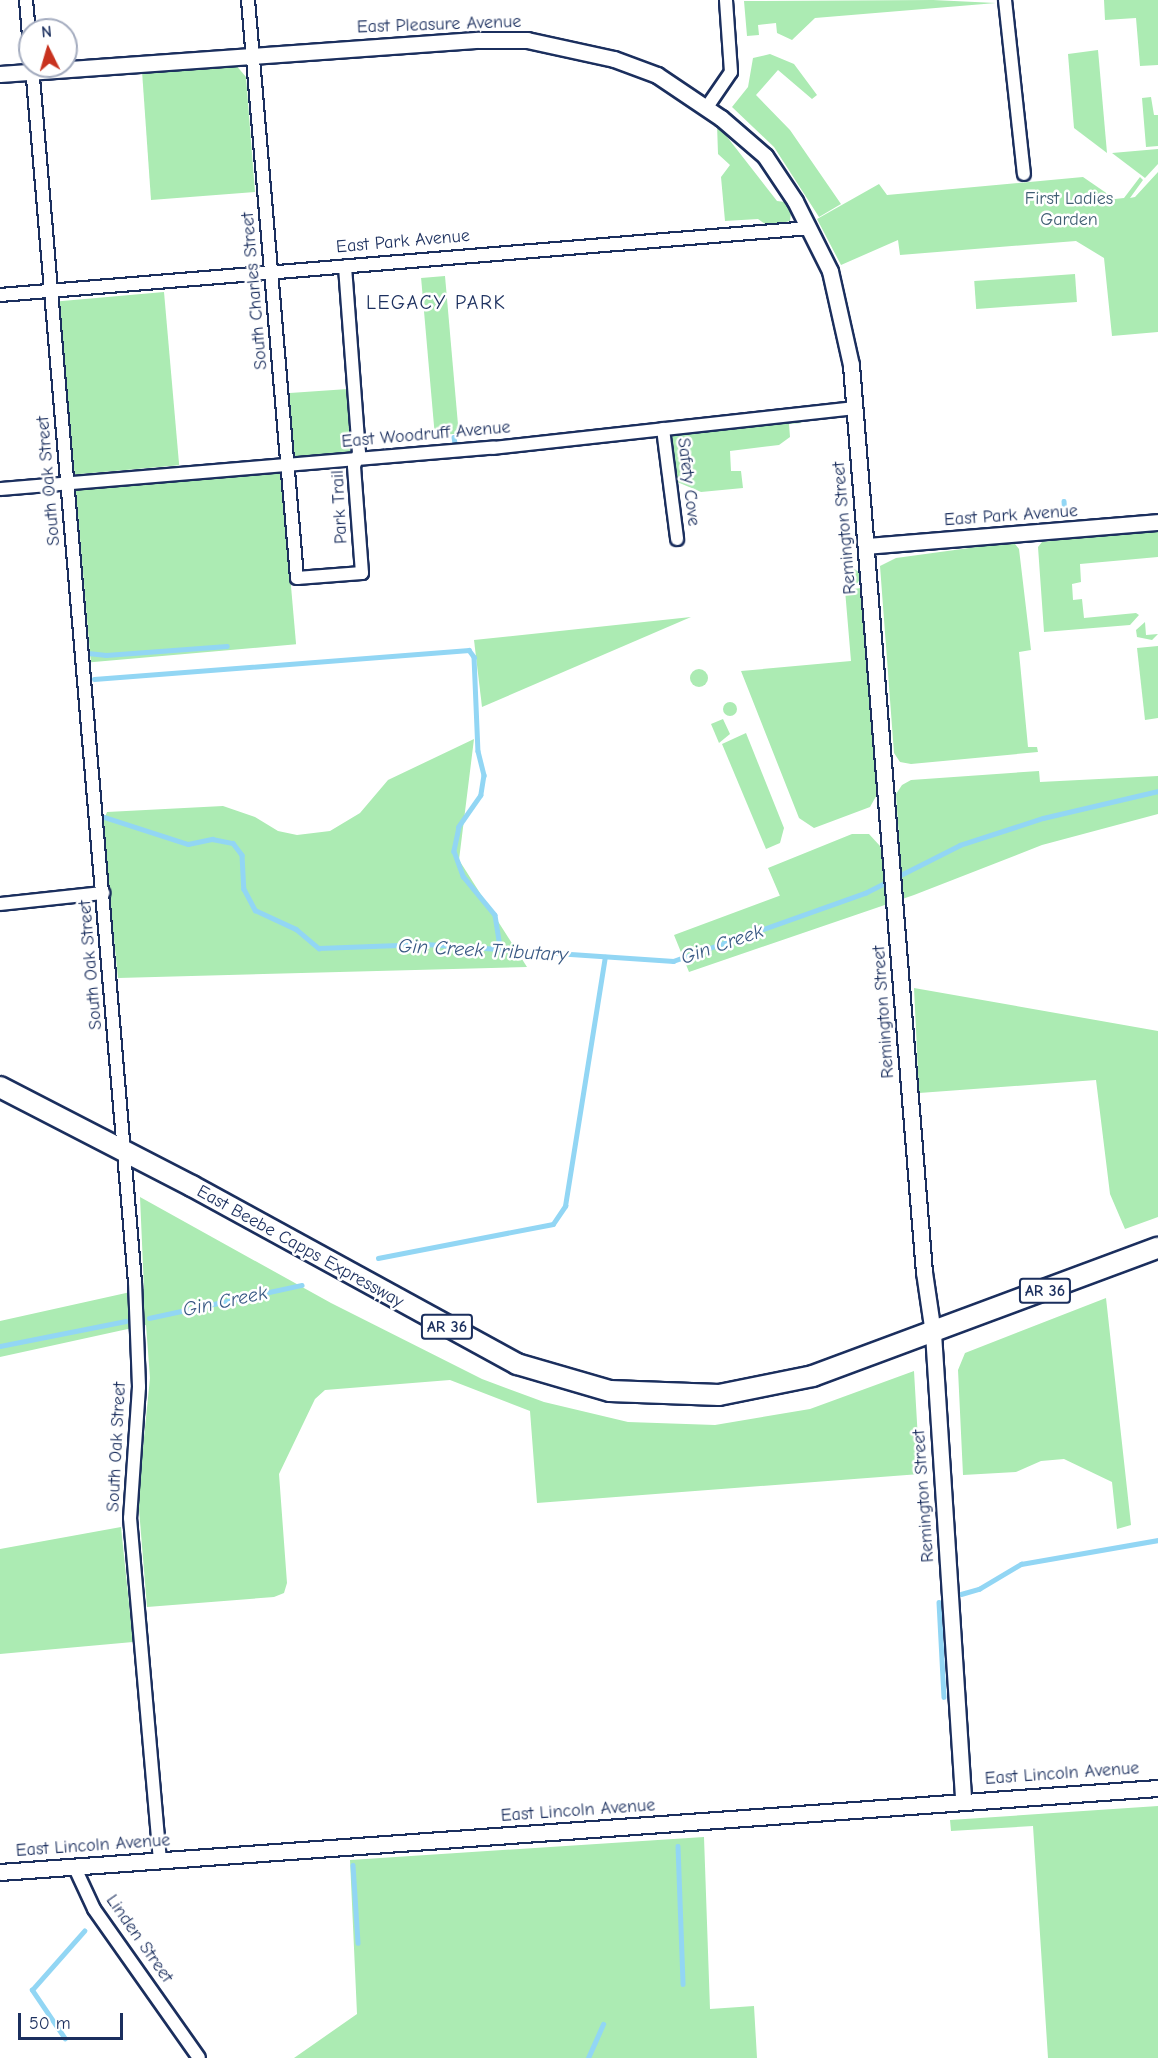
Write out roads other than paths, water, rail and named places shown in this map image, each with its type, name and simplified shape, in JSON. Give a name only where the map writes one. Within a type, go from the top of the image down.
[{"type":"main road","name":"East Beebe Capps Expressway","points":[[0,1087],[517,1364],[610,1391],[719,1395],[813,1376],[933,1334],[1158,1248]]},
{"type":"street","points":[[26,0],[28,18]]},
{"type":"street","name":"South Charles Street","points":[[248,0],[297,578]]},
{"type":"street","points":[[707,107],[731,72],[726,0]]},
{"type":"street","points":[[1005,0],[1024,174]]},
{"type":"street","name":"East Pleasure Avenue","points":[[78,66],[479,40],[527,40],[614,59],[657,75],[707,107],[765,156],[809,228]]},
{"type":"street","name":"East Pleasure Avenue","points":[[0,74],[18,71]]},
{"type":"street","name":"South Oak Street","points":[[33,78],[126,1154],[140,1387],[130,1518],[160,1861]]},
{"type":"street","name":"East Park Avenue","points":[[0,295],[809,228]]},
{"type":"street","name":"Remington Street","points":[[809,228],[830,271],[840,305],[854,408],[923,1260],[933,1334],[963,1801]]},
{"type":"street","name":"Park Trail","points":[[297,578],[362,573],[356,460],[359,453],[345,267]]},
{"type":"street","name":"East Woodruff Avenue","points":[[0,489],[356,460],[854,408]]},
{"type":"street","name":"Safety Cove","points":[[663,429],[677,539]]},
{"type":"street","name":"East Park Avenue","points":[[866,546],[1158,522]]},
{"type":"street","points":[[0,904],[103,892]]},
{"type":"street","name":"East Lincoln Avenue","points":[[0,1872],[1158,1788]]},
{"type":"street","name":"Linden Street","points":[[75,1868],[94,1909],[199,2058]]},
{"type":"waterway","points":[[454,437],[455,443]]},
{"type":"waterway","points":[[1064,501],[1065,514]]},
{"type":"waterway","points":[[88,653],[106,655],[227,646]]},
{"type":"waterway","name":"Gin Creek Tributary","points":[[94,679],[469,650],[474,657],[478,751],[484,775],[481,795],[459,827],[454,851],[463,876],[495,915],[500,948]]},
{"type":"waterway","name":"Gin Creek","points":[[104,817],[188,844],[212,839],[233,843],[242,855],[244,889],[255,910],[296,929],[319,948],[425,944],[673,961],[865,893],[960,845],[1043,818],[1158,791]]},
{"type":"waterway","name":"Gin Creek","points":[[378,1258],[553,1224],[565,1206],[605,957]]},
{"type":"waterway","name":"Gin Creek","points":[[149,1318],[301,1285]]},
{"type":"waterway","name":"Gin Creek","points":[[0,1346],[126,1321]]},
{"type":"waterway","points":[[961,1594],[979,1589],[1021,1564],[1158,1540]]},
{"type":"waterway","points":[[939,1602],[944,1697]]},
{"type":"waterway","points":[[678,1846],[683,1984]]},
{"type":"waterway","points":[[353,1865],[358,1943]]},
{"type":"waterway","points":[[65,2039],[32,1990],[84,1931]]},
{"type":"waterway","points":[[588,2058],[603,2024]]},
{"type":"district","name":"LEGACY PARK","points":[[436,302]]},
{"type":"park label","name":"First Ladies Garden","points":[[1069,210]]}]
